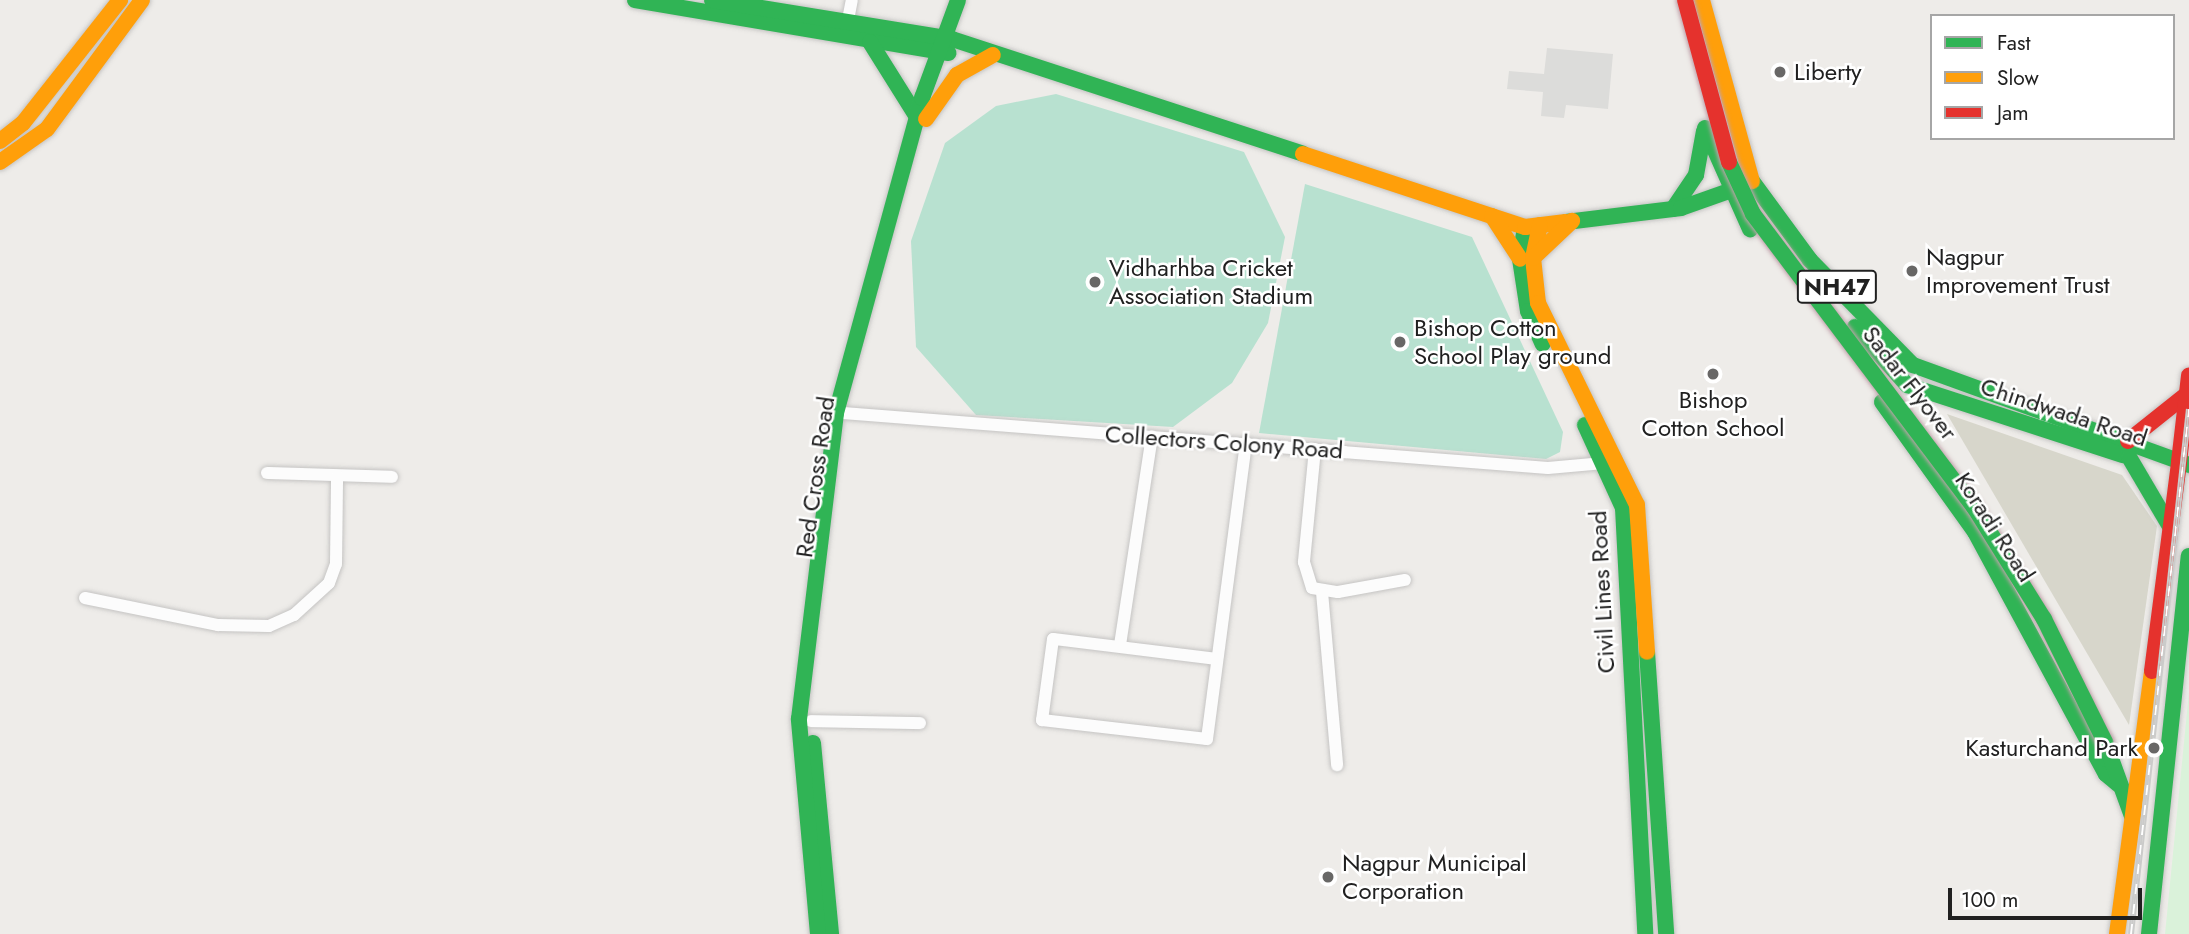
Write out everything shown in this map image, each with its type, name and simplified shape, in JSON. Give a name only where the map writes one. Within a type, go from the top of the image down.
[{"type":"main road","points":[[0,141],[23,123],[120,0]]},
{"type":"main road","points":[[0,162],[47,129],[142,0]]},
{"type":"main road","points":[[635,0],[870,42],[946,45]]},
{"type":"main road","points":[[712,0],[977,50],[1492,216],[1532,226],[1673,209],[1729,192],[1752,181]]},
{"type":"main road","points":[[946,45],[958,0]]},
{"type":"main road","name":"Red Cross Road","points":[[831,934],[811,721],[842,413],[922,118],[946,45],[965,0]]},
{"type":"main road","name":"Koradi Road","points":[[1676,0],[1703,122],[1729,192],[1809,304],[1866,376],[1975,532],[2106,774],[2122,787]]},
{"type":"main road","name":"Sadar Flyover","points":[[1685,0],[1718,138],[1753,214],[1974,507],[2044,619],[2110,738],[2140,779]]},
{"type":"main road","name":"Sadar Flyover","points":[[1693,0],[1723,126],[1761,211],[1961,467],[2045,596],[2110,738],[2122,787],[2135,815]]},
{"type":"main road","name":"NH47","points":[[1702,0],[1752,181],[1789,235],[1853,305],[1913,365],[2129,449]]},
{"type":"main road","points":[[870,42],[922,118]]},
{"type":"main road","points":[[818,934],[799,719],[812,589],[840,389],[922,118],[957,75],[993,55]]},
{"type":"main road","points":[[1673,209],[1705,151],[1703,122]]},
{"type":"main road","points":[[1492,216],[1526,258],[1538,303],[1637,505],[1666,934]]},
{"type":"main road","points":[[1526,258],[1572,221]]},
{"type":"main road","name":"Civil Lines Road","points":[[1532,226],[1526,258],[1528,311],[1604,463],[1623,508],[1645,934]]},
{"type":"main road","name":"Chindwada Road","points":[[1809,304],[1854,325],[1908,385],[2129,449],[2184,470]]},
{"type":"main road","points":[[2117,934],[2140,779],[2169,525],[2184,470],[2189,376]]},
{"type":"main road","points":[[2169,525],[2129,449],[2187,394]]},
{"type":"main road","points":[[2149,934],[2189,556]]},
{"type":"main road","points":[[2140,779],[2164,797]]},
{"type":"street","points":[[847,25],[852,0]]},
{"type":"street","name":"Collectors Colony Road","points":[[842,413],[1548,468],[1604,463]]},
{"type":"street","points":[[1120,645],[1152,436]]},
{"type":"street","points":[[1217,659],[1120,645],[1053,639],[1042,720],[1207,738],[1247,443]]},
{"type":"street","points":[[1315,449],[1305,573],[1322,592],[1337,765]]},
{"type":"street","points":[[267,473],[392,477]]},
{"type":"street","points":[[85,598],[218,625],[269,626],[294,615],[329,583],[337,564],[337,476]]},
{"type":"street","points":[[1322,592],[1405,580]]},
{"type":"street","points":[[811,721],[920,723]]},
{"type":"shaded area","points":[[1547,48],[1613,54],[1608,109],[1566,105],[1564,118],[1541,116],[1543,92],[1507,89],[1509,71],[1544,74]]},
{"type":"shaded area","points":[[1947,414],[2122,475],[2157,526],[2129,725]]},
{"type":"green space","name":"Vidharhba Cricket Association Stadium","points":[[1056,94],[1244,152],[1285,237],[1268,323],[1232,383],[1173,427],[976,415],[916,347],[911,241],[945,143],[996,106]]},
{"type":"green space","name":"Bishop Cotton School Play ground","points":[[1305,184],[1472,237],[1563,432],[1560,452],[1546,459],[1259,433]]},
{"type":"green space","name":"Kasturchand Park","points":[[2189,692],[2189,934],[2165,934]]},
{"type":"railway","points":[[2131,934],[2189,409]]},
{"type":"traffic: fast","points":[[635,0],[949,53]]},
{"type":"traffic: fast","points":[[712,0],[952,39],[1303,154]]},
{"type":"traffic: fast","points":[[818,934],[799,719],[836,413],[922,98],[958,0]]},
{"type":"traffic: fast","points":[[870,42],[917,117]]},
{"type":"traffic: fast","points":[[1705,128],[1750,229]]},
{"type":"traffic: fast","points":[[1673,209],[1696,175],[1704,131]]},
{"type":"traffic: fast","points":[[1729,162],[1753,214],[1974,507],[2044,619],[2105,742]]},
{"type":"traffic: fast","points":[[1752,181],[1810,260],[1913,365],[2189,465]]},
{"type":"traffic: fast","points":[[1566,222],[1681,208],[1743,186]]},
{"type":"traffic: fast","points":[[1525,227],[1520,259],[1528,311],[1543,344]]},
{"type":"traffic: fast","points":[[1855,327],[1907,385],[2123,455]]},
{"type":"traffic: fast","points":[[1882,402],[1975,532],[2106,774],[2118,784]]},
{"type":"traffic: fast","points":[[1585,425],[1623,508],[1645,934]]},
{"type":"traffic: fast","points":[[2129,457],[2169,525]]},
{"type":"traffic: fast","points":[[2149,934],[2189,556]]},
{"type":"traffic: fast","points":[[1647,652],[1666,934]]},
{"type":"traffic: fast","points":[[2105,742],[2132,816]]},
{"type":"traffic: fast","points":[[813,743],[831,934]]},
{"type":"traffic: slow","points":[[0,141],[23,123],[120,0]]},
{"type":"traffic: slow","points":[[0,162],[47,129],[142,0]]},
{"type":"traffic: slow","points":[[1702,0],[1752,181]]},
{"type":"traffic: slow","points":[[926,119],[957,75],[993,55]]},
{"type":"traffic: slow","points":[[1303,154],[1525,227],[1566,222]]},
{"type":"traffic: slow","points":[[1492,216],[1520,259]]},
{"type":"traffic: slow","points":[[1533,258],[1572,221]]},
{"type":"traffic: slow","points":[[1540,225],[1533,258],[1538,303],[1637,505],[1647,652]]},
{"type":"traffic: slow","points":[[2117,934],[2152,671]]},
{"type":"traffic: jam","points":[[1685,0],[1729,162]]},
{"type":"traffic: jam","points":[[2179,462],[2189,376]]},
{"type":"traffic: jam","points":[[2128,441],[2187,394]]},
{"type":"traffic: jam","points":[[2152,671],[2179,462]]},
{"type":"place","name":"Liberty","points":[[1780,72]]},
{"type":"place","name":"Nagpur Improvement Trust","points":[[1912,271]]},
{"type":"place","name":"Vidharhba Cricket Association Stadium","points":[[1095,282]]},
{"type":"place","name":"Bishop Cotton School Play ground","points":[[1400,342]]},
{"type":"place","name":"Bishop Cotton School","points":[[1713,374]]},
{"type":"place","name":"Kasturchand Park","points":[[2154,748]]},
{"type":"place","name":"Nagpur Municipal Corporation","points":[[1328,877]]}]
